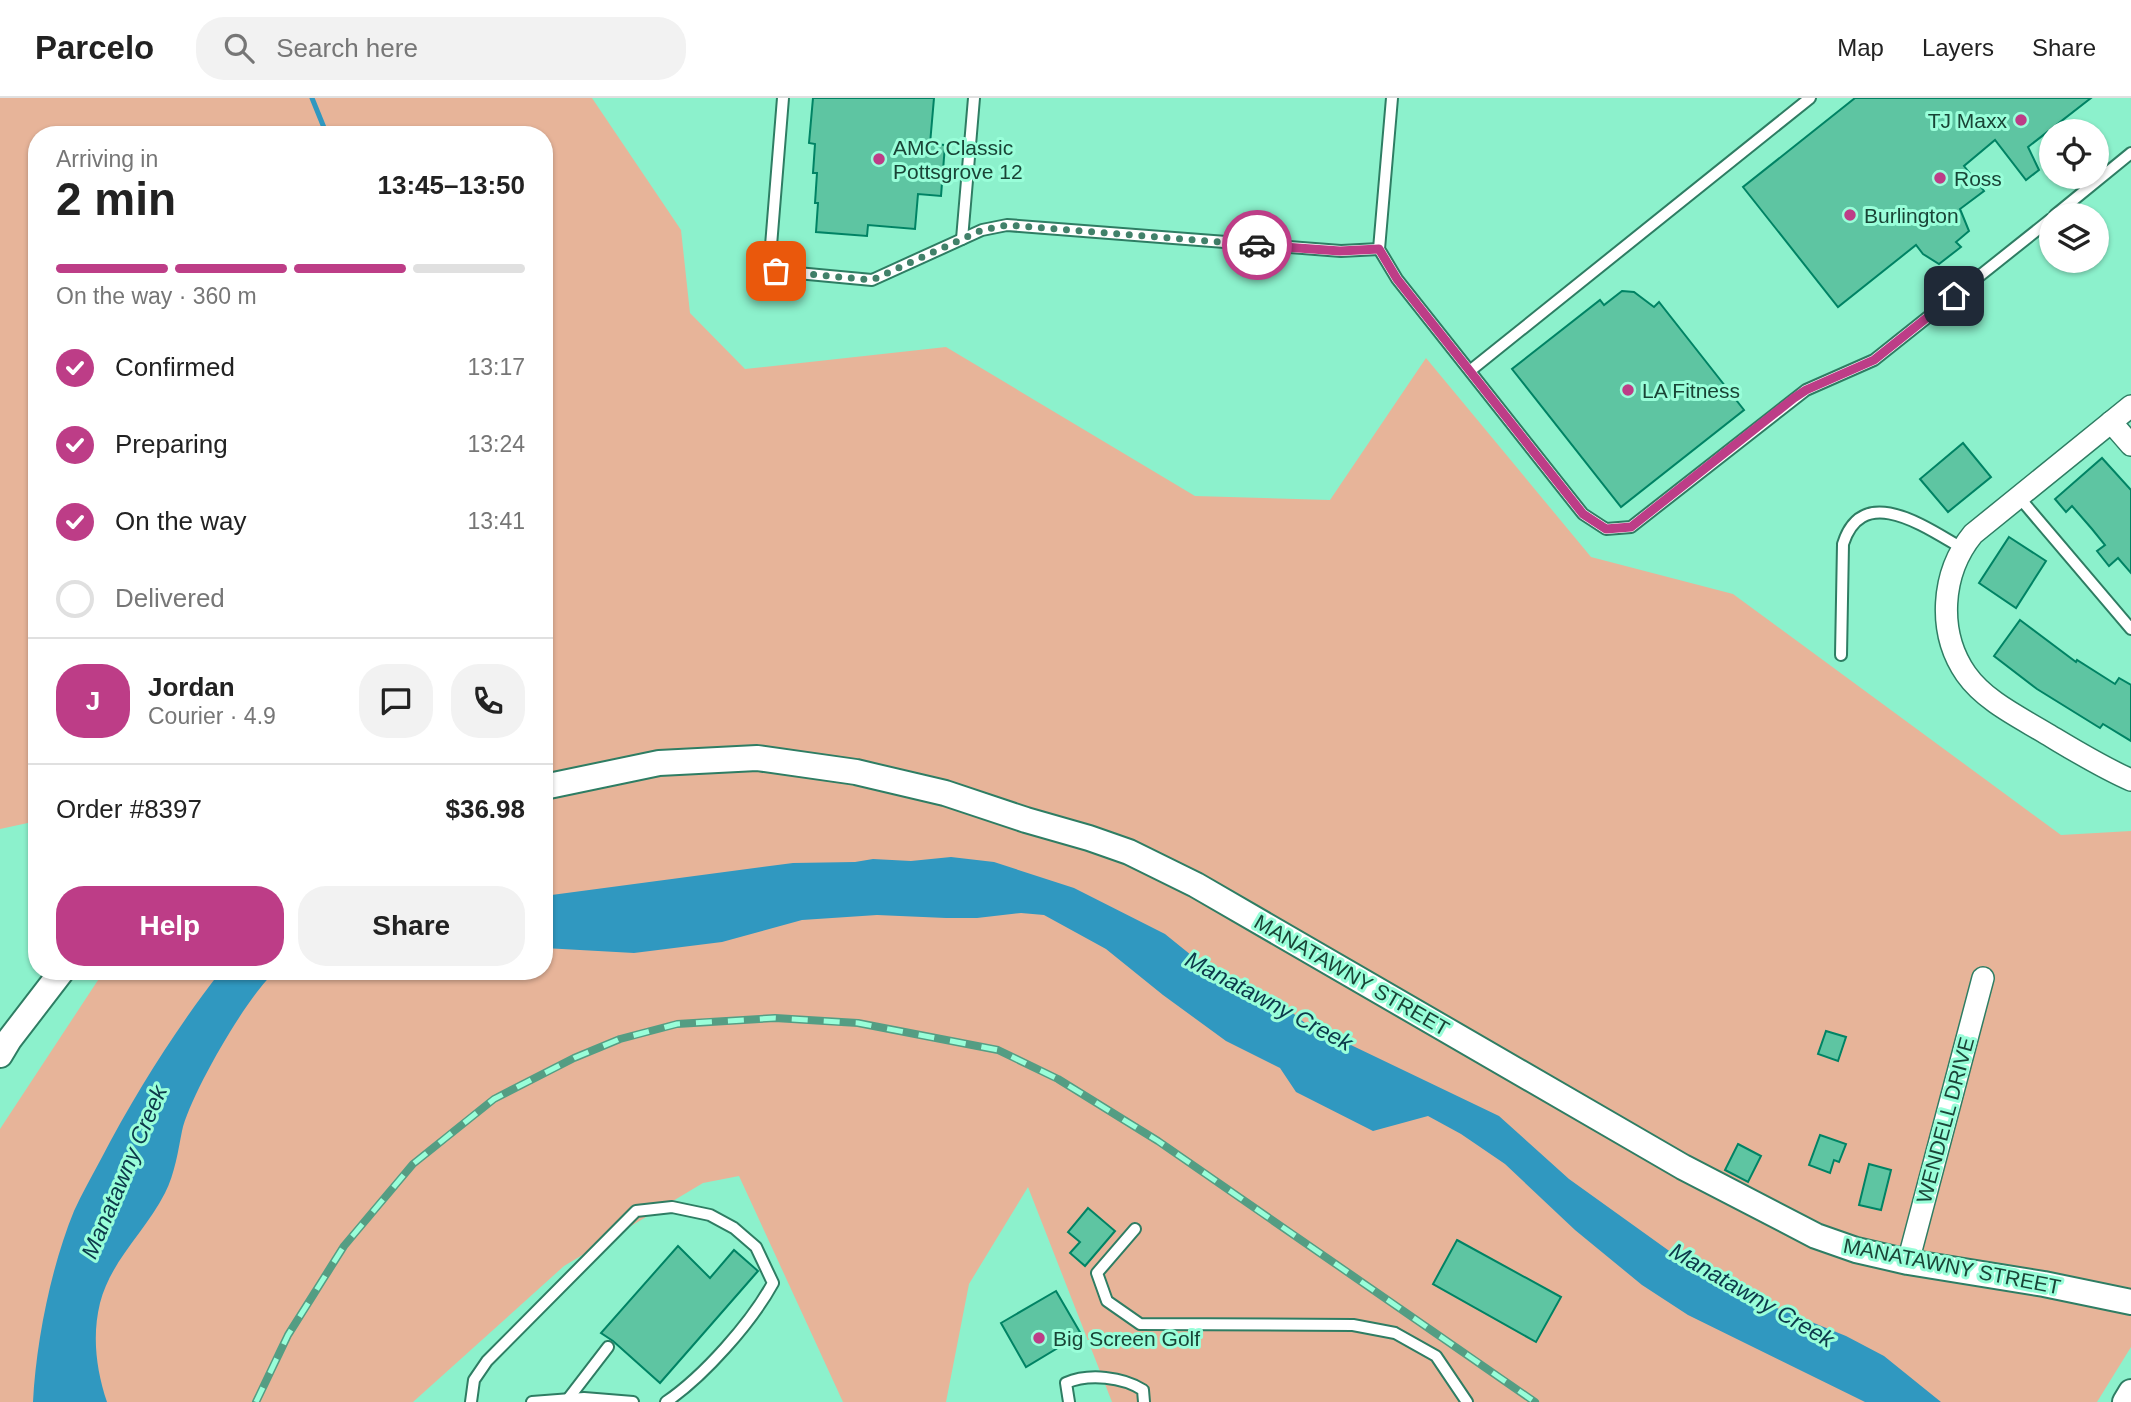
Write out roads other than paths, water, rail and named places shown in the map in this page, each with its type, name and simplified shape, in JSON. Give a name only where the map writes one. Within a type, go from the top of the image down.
[{"type":"street","points":[[2131,406],[1973,534],[1962,548],[1949,584],[1946,621],[1950,638],[1966,674],[1996,703],[2092,761],[2131,780]]},
{"type":"street","points":[[2111,422],[2131,445]]},
{"type":"street","name":"MANATAWNY STREET","points":[[553,785],[659,763],[757,758],[856,772],[945,793],[1089,838],[1129,852],[1196,885],[1684,1167],[1816,1236],[1856,1250],[1908,1262],[2044,1284],[2131,1302]]},
{"type":"street","name":"WENDELL DRIVE","points":[[1908,1262],[1983,978]]},
{"type":"street","points":[[0,1055],[55,980]]},
{"type":"street","points":[[2125,1402],[2131,1392]]},
{"type":"lane","points":[[783,98],[770,258],[776,271],[872,280],[982,230],[1007,225],[1340,251],[1379,249]]},
{"type":"lane","points":[[962,239],[974,98]]},
{"type":"lane","points":[[1392,98],[1379,249],[1397,279],[1583,514],[1606,529],[1631,527],[1806,390],[1874,360],[2039,228]]},
{"type":"lane","points":[[1471,370],[1810,98]]},
{"type":"lane","points":[[2070,203],[2131,153]]},
{"type":"lane","points":[[2018,496],[2131,629]]},
{"type":"lane","points":[[1841,655],[1843,544],[1851,527],[1872,513],[1894,513],[1907,517],[1962,548]]},
{"type":"lane","points":[[471,1402],[474,1380],[487,1360],[636,1211],[672,1207],[710,1215],[734,1228],[756,1247],[773,1283],[761,1305],[734,1336],[684,1390],[666,1402]]},
{"type":"lane","points":[[1135,1229],[1097,1273],[1107,1301],[1140,1324],[1353,1325],[1395,1333],[1436,1356],[1467,1402]]},
{"type":"lane","points":[[568,1399],[608,1347]]},
{"type":"lane","points":[[1069,1402],[1066,1383],[1090,1378],[1133,1384],[1143,1390],[1143,1402]]},
{"type":"lane","points":[[532,1402],[584,1398],[633,1402]]},
{"type":"water","name":"Manatawny Creek","points":[[951,857],[994,862],[1074,888],[1165,934],[1233,989],[1272,996],[1305,1023],[1499,1116],[1569,1179],[1693,1268],[1777,1308],[1846,1336],[1884,1356],[1941,1402],[1865,1402],[1688,1315],[1642,1285],[1575,1230],[1505,1164],[1461,1134],[1428,1116],[1373,1131],[1296,1092],[1280,1068],[1226,1041],[1106,949],[1044,915],[1021,913],[946,918],[877,915],[802,920],[722,942],[634,953],[553,948],[553,895],[793,863],[873,859],[911,861]]},
{"type":"water","name":"Manatawny Creek","points":[[214,980],[267,980],[236,1022],[208,1071],[187,1115],[174,1170],[165,1193],[120,1259],[105,1287],[100,1303],[96,1340],[100,1377],[107,1402],[33,1402],[37,1355],[46,1305],[58,1256],[74,1211],[142,1086]]},
{"type":"waterway","points":[[312,98],[323,126]]},
{"type":"railway","points":[[256,1402],[288,1335],[344,1246],[413,1164],[494,1099],[574,1058],[620,1039],[677,1024],[775,1018],[858,1023],[998,1050],[1058,1079],[1158,1141],[1535,1402]]},
{"type":"place","name":"TJ Maxx","points":[[2021,120]]},
{"type":"place","name":"AMC Classic Pottsgrove 12","points":[[879,159]]},
{"type":"place","name":"Ross","points":[[1940,178]]},
{"type":"place","name":"Burlington","points":[[1850,215]]},
{"type":"place","name":"LA Fitness","points":[[1628,390]]},
{"type":"place","name":"Big Screen Golf","points":[[1039,1338]]}]
